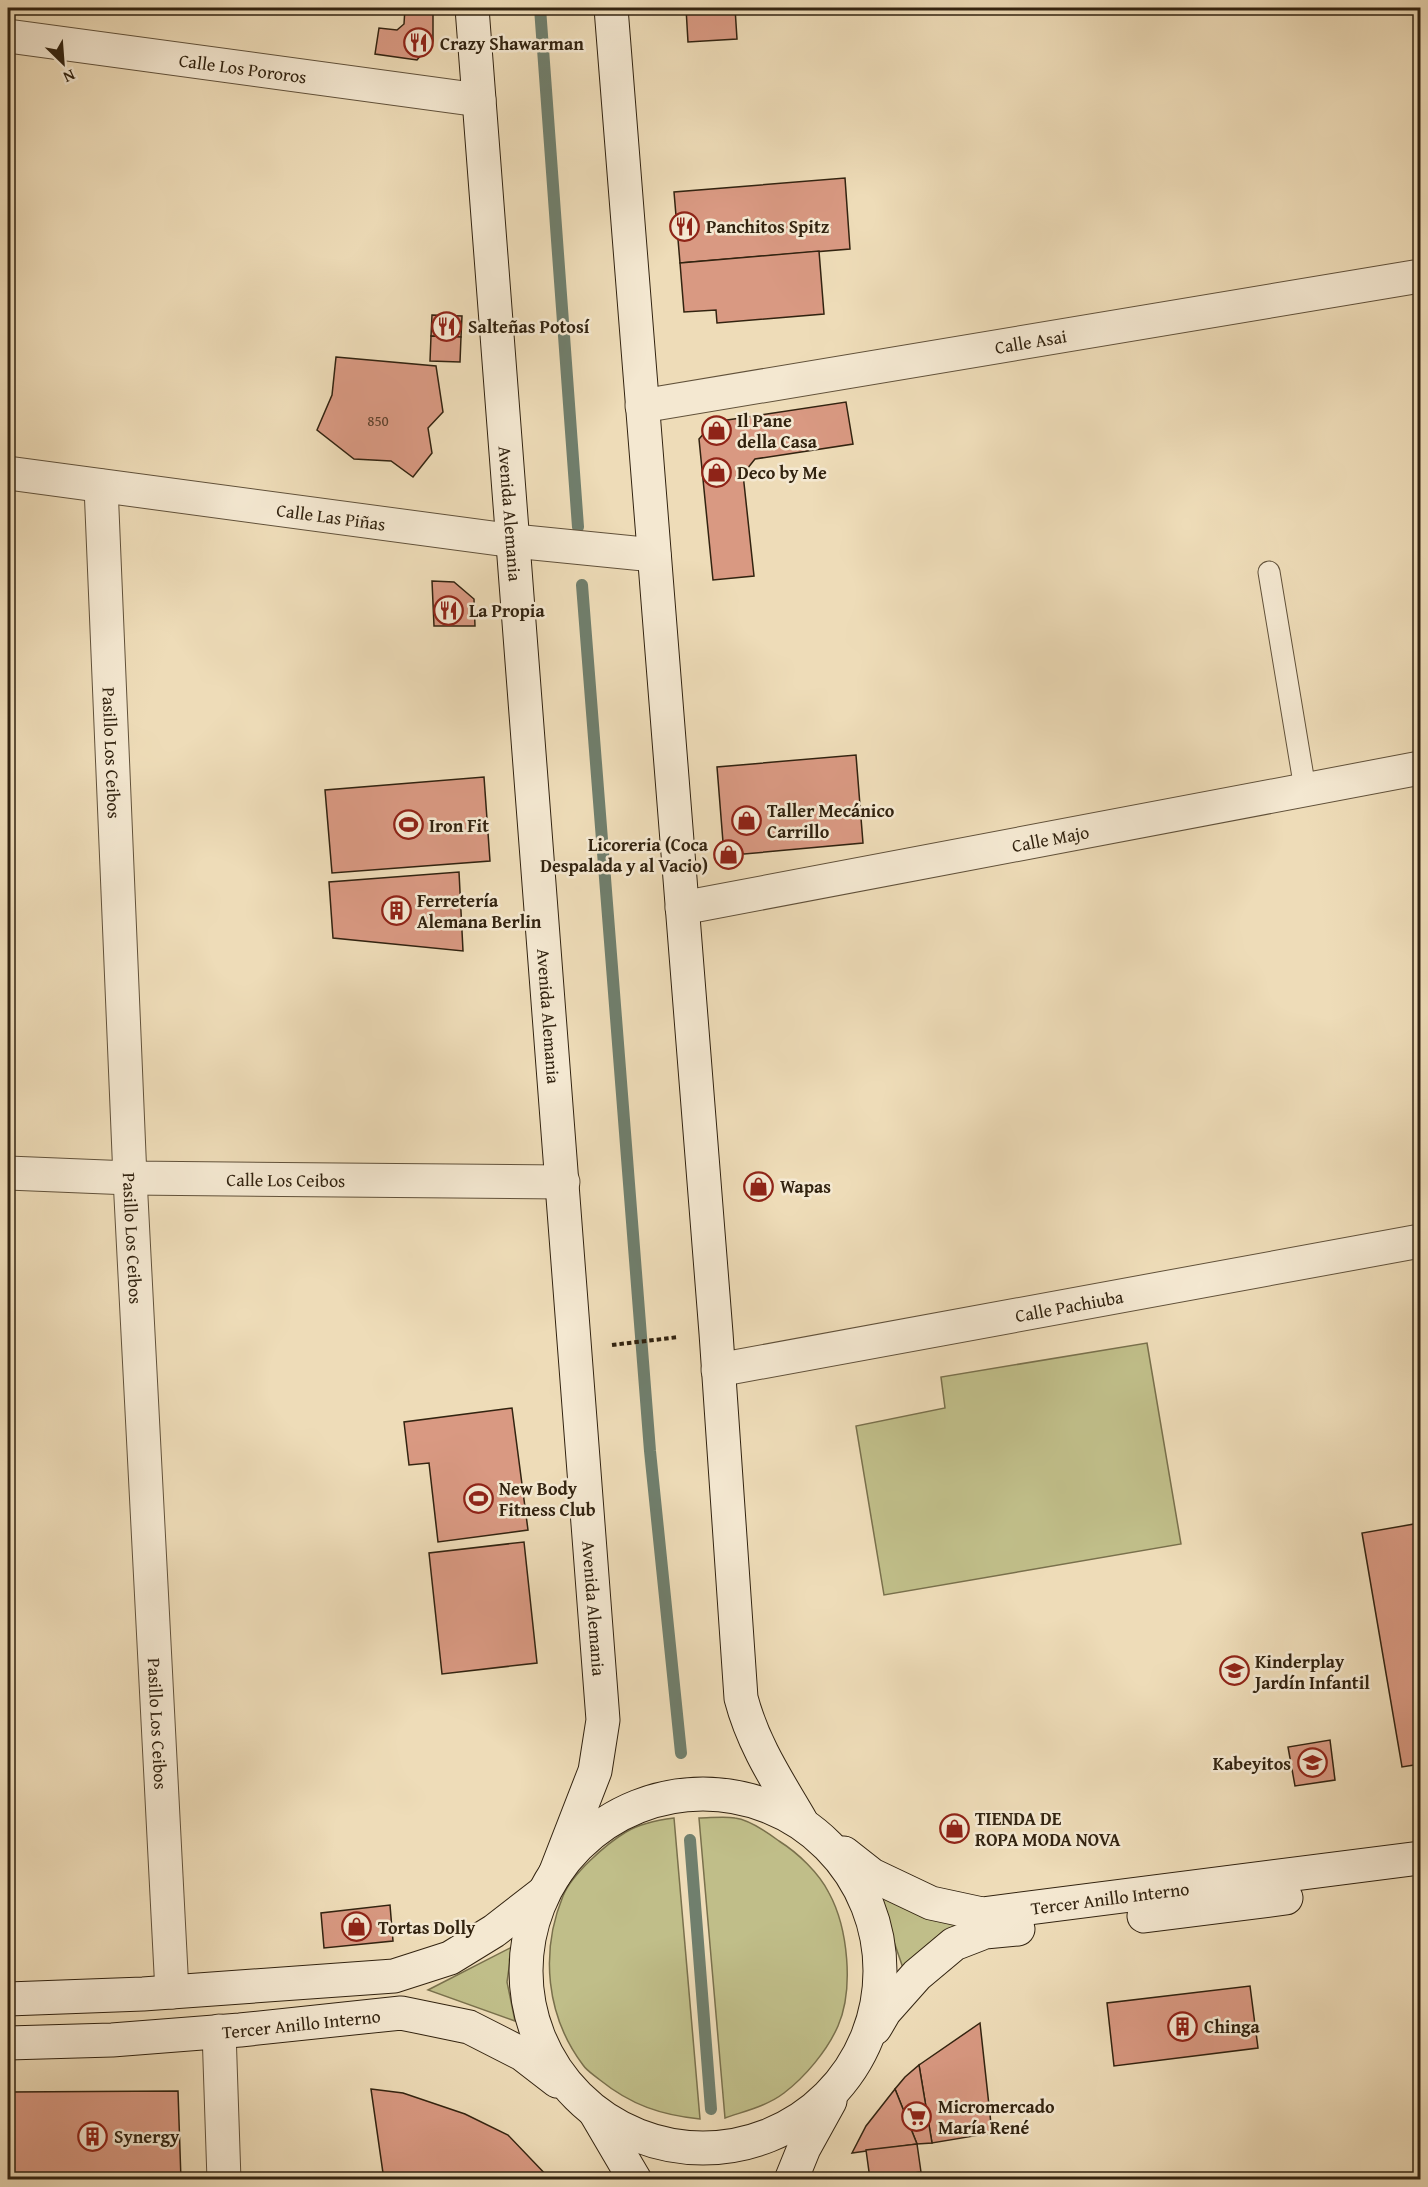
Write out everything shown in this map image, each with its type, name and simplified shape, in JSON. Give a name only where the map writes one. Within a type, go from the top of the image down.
[{"type":"main road","name":"Avenida Alemania","points":[[472,8],[603,1720],[595,1771],[529,1934],[525,1977],[532,2020],[549,2059],[585,2103]]},
{"type":"main road","points":[[611,8],[718,1370],[741,1698],[748,1724],[757,1744],[810,1828],[852,1870],[873,1913],[882,1960],[877,2008],[860,2052],[804,2148],[791,2180]]},
{"type":"main road","name":"Calle Los Pororos","points":[[8,36],[479,100]]},
{"type":"main road","name":"Calle Asai","points":[[642,406],[1420,276]]},
{"type":"main road","name":"Calle Las Piñas","points":[[8,473],[514,541],[654,555]]},
{"type":"main road","name":"Pasillo Los Ceibos","points":[[101,486],[130,1178],[172,1992]]},
{"type":"main road","name":"Calle Majo","points":[[682,908],[1420,768]]},
{"type":"main road","name":"Calle Los Ceibos","points":[[8,1173],[130,1178],[562,1182]]},
{"type":"main road","name":"Calle Pachiuba","points":[[718,1370],[1420,1241]]},
{"type":"main road","points":[[549,1884],[592,1833],[640,1805],[695,1793],[750,1799],[810,1828]]},
{"type":"main road","name":"Tercer Anillo Interno","points":[[810,1828],[872,1875],[931,1903],[982,1914],[1420,1858]]},
{"type":"main road","name":"Tercer Anillo Interno","points":[[860,2052],[885,2011],[917,1975],[954,1944],[985,1932],[1200,1910],[1420,1880]]},
{"type":"main road","name":"Tercer Anillo Interno","points":[[8,1999],[172,1992],[394,1976],[450,1958],[494,1931],[549,1884]]},
{"type":"main road","name":"Tercer Anillo Interno","points":[[8,2043],[112,2040],[401,2013],[469,2027],[522,2054],[585,2103]]},
{"type":"main road","points":[[219,2031],[224,2180]]},
{"type":"main road","points":[[585,2103],[648,2140],[706,2149],[759,2140],[805,2116],[842,2080]]},
{"type":"main road","points":[[585,2103],[635,2180]]},
{"type":"lane","points":[[1269,572],[1305,789]]},
{"type":"path","points":[[614,1344],[659,1339]]},
{"type":"shaded area","points":[[1147,1343],[1181,1544],[884,1595],[856,1426],[945,1408],[941,1377]]},
{"type":"shaded area","points":[[731,1817],[747,1821],[801,1857],[820,1878],[829,1893],[841,1923],[847,1959],[843,2011],[838,2026],[822,2054],[800,2079],[777,2098],[725,2118],[699,1818]]},
{"type":"shaded area","points":[[674,1818],[700,2119],[672,2115],[635,2102],[612,2089],[583,2065],[561,2026],[554,2005],[549,1961],[556,1917],[567,1887],[574,1878],[609,1844],[626,1832],[644,1824]]},
{"type":"shaded area","points":[[878,1895],[969,1926],[903,1968]]},
{"type":"shaded area","points":[[512,1947],[507,1982],[515,2021],[428,1990]]},
{"type":"building","points":[[405,8],[433,9],[433,41],[417,60],[375,54],[379,28],[397,30],[404,24]]},
{"type":"building","points":[[686,8],[735,8],[737,39],[688,42]]},
{"type":"building","points":[[845,178],[850,249],[680,263],[674,192]]},
{"type":"building","points":[[819,251],[824,314],[717,323],[716,310],[684,312],[680,263]]},
{"type":"building","name":"Salteñas Potosí","points":[[432,315],[462,316],[461,337],[431,336]]},
{"type":"building","points":[[431,336],[461,337],[460,362],[430,361]]},
{"type":"building","points":[[336,357],[436,366],[443,412],[428,428],[432,453],[413,477],[391,461],[354,459],[317,430],[332,395]]},
{"type":"building","points":[[846,402],[853,444],[755,459],[743,474],[754,576],[713,580],[699,439],[714,422]]},
{"type":"building","points":[[432,581],[454,582],[474,599],[475,626],[434,626]]},
{"type":"building","points":[[856,755],[863,843],[744,854],[723,842],[717,767]]},
{"type":"building","name":"Iron Fit","points":[[484,777],[490,861],[332,873],[325,790]]},
{"type":"building","name":"Ferretería Alemana Berlin","points":[[459,872],[463,951],[333,938],[329,882]]},
{"type":"building","name":"New Body Fitness Club","points":[[512,1408],[528,1530],[438,1542],[429,1463],[409,1465],[404,1422]]},
{"type":"building","points":[[1420,1523],[1420,1764],[1402,1767],[1362,1533]]},
{"type":"building","points":[[524,1542],[537,1663],[442,1674],[429,1553]]},
{"type":"building","name":"Kabeyitos","points":[[1330,1740],[1335,1780],[1295,1786],[1288,1747]]},
{"type":"building","name":"Tortas Dolly","points":[[390,1905],[393,1941],[324,1948],[321,1913]]},
{"type":"building","name":"Chinga","points":[[1250,1986],[1258,2048],[1114,2066],[1107,2003]]},
{"type":"building","points":[[980,2023],[992,2133],[932,2143],[919,2065]]},
{"type":"building","name":"Micromercado María René","points":[[919,2065],[932,2143],[917,2144],[895,2089]]},
{"type":"building","points":[[371,2089],[403,2093],[465,2114],[508,2135],[551,2180],[419,2180],[412,2176],[383,2173]]},
{"type":"building","points":[[895,2089],[917,2144],[852,2153],[866,2126]]},
{"type":"building","name":"Synergy","points":[[178,2091],[181,2180],[8,2180],[8,2092]]},
{"type":"building","points":[[917,2144],[921,2172],[870,2179],[866,2150]]},
{"type":"waterway","points":[[540,8],[578,527]]},
{"type":"waterway","points":[[582,585],[650,1451],[681,1753]]},
{"type":"waterway","points":[[690,1840],[711,2109]]},
{"type":"place","name":"Crazy Shawarman","points":[[419,43]]},
{"type":"place","name":"Panchitos Spitz","points":[[685,226]]},
{"type":"place","name":"Salteñas Potosí","points":[[447,326]]},
{"type":"place","name":"Il Pane della Casa","points":[[716,430]]},
{"type":"place","name":"Deco by Me","points":[[716,472]]},
{"type":"place","name":"La Propia","points":[[448,610]]},
{"type":"place","name":"Taller Mecánico Carrillo","points":[[746,820]]},
{"type":"place","name":"Iron Fit","points":[[408,825]]},
{"type":"place","name":"Licoreria (Coca Despalada y al Vacio)","points":[[729,854]]},
{"type":"place","name":"Ferretería Alemana Berlin","points":[[396,910]]},
{"type":"place","name":"Wapas","points":[[759,1186]]},
{"type":"place","name":"New Body Fitness Club","points":[[478,1498]]},
{"type":"place","name":"Kinderplay Jardín Infantil","points":[[1234,1671]]},
{"type":"place","name":"Kabeyitos","points":[[1312,1763]]},
{"type":"place","name":"TIENDA DE ROPA MODA NOVA","points":[[954,1828]]},
{"type":"place","name":"Tortas Dolly","points":[[357,1927]]},
{"type":"place","name":"Chinga","points":[[1183,2026]]},
{"type":"place","name":"Micromercado María René","points":[[917,2116]]},
{"type":"place","name":"Synergy","points":[[93,2136]]}]
